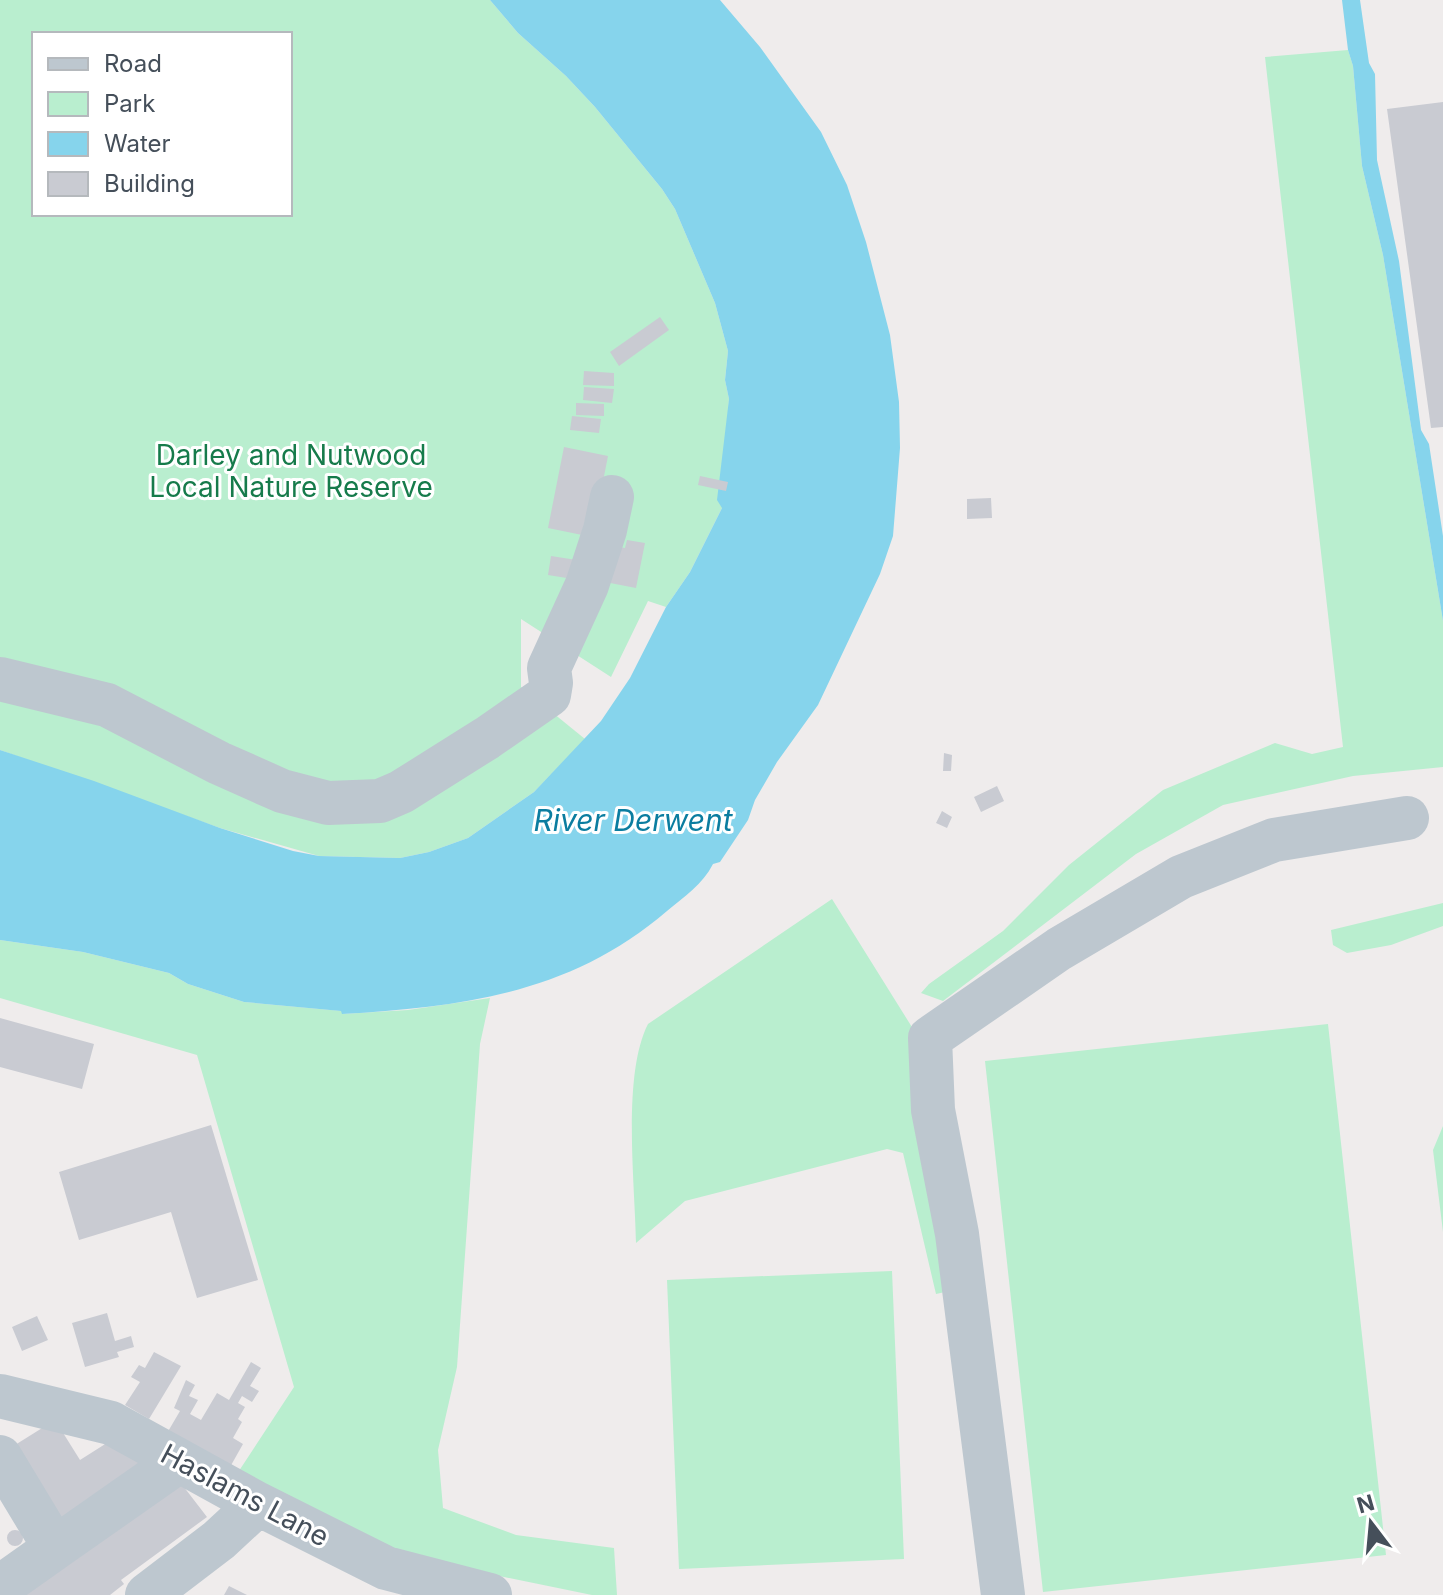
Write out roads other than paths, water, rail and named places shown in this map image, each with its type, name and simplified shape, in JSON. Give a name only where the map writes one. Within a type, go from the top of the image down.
[{"type":"street","points":[[0,679],[107,705],[219,763],[282,791],[328,803],[380,801],[401,792],[549,695],[549,668],[587,585],[612,497]]},
{"type":"street","points":[[1003,1595],[957,1234],[933,1110],[930,1038],[1059,949],[1181,877],[1274,840],[1407,818]]},
{"type":"street","name":"Haslams Lane","points":[[0,1396],[111,1423],[258,1504],[386,1568],[490,1595]]},
{"type":"street","points":[[0,1457],[55,1548]]},
{"type":"street","points":[[0,1587],[179,1461]]},
{"type":"street","points":[[147,1595],[219,1540],[258,1504]]},
{"type":"water","name":"River Derwent","points":[[490,0],[720,0],[760,47],[821,132],[847,185],[866,242],[890,335],[899,402],[900,448],[893,536],[880,574],[818,705],[777,762],[755,800],[748,820],[720,862],[713,864],[693,890],[631,939],[593,961],[514,991],[430,1006],[342,1014],[341,1011],[244,1002],[188,984],[169,973],[83,952],[0,940],[0,750],[293,851],[319,856],[400,858],[429,852],[468,838],[534,792],[601,721],[630,678],[666,607],[690,572],[722,508],[717,500],[729,399],[725,380],[728,351],[715,303],[675,209],[662,189],[595,107],[518,33]]},
{"type":"water","points":[[1342,0],[1360,0],[1369,63],[1375,74],[1377,160],[1399,261],[1421,430],[1429,444],[1443,536],[1443,621],[1383,255],[1362,166],[1353,66]]},
{"type":"park label","name":"Darley and Nutwood Local Nature Reserve","points":[[291,471]]}]
